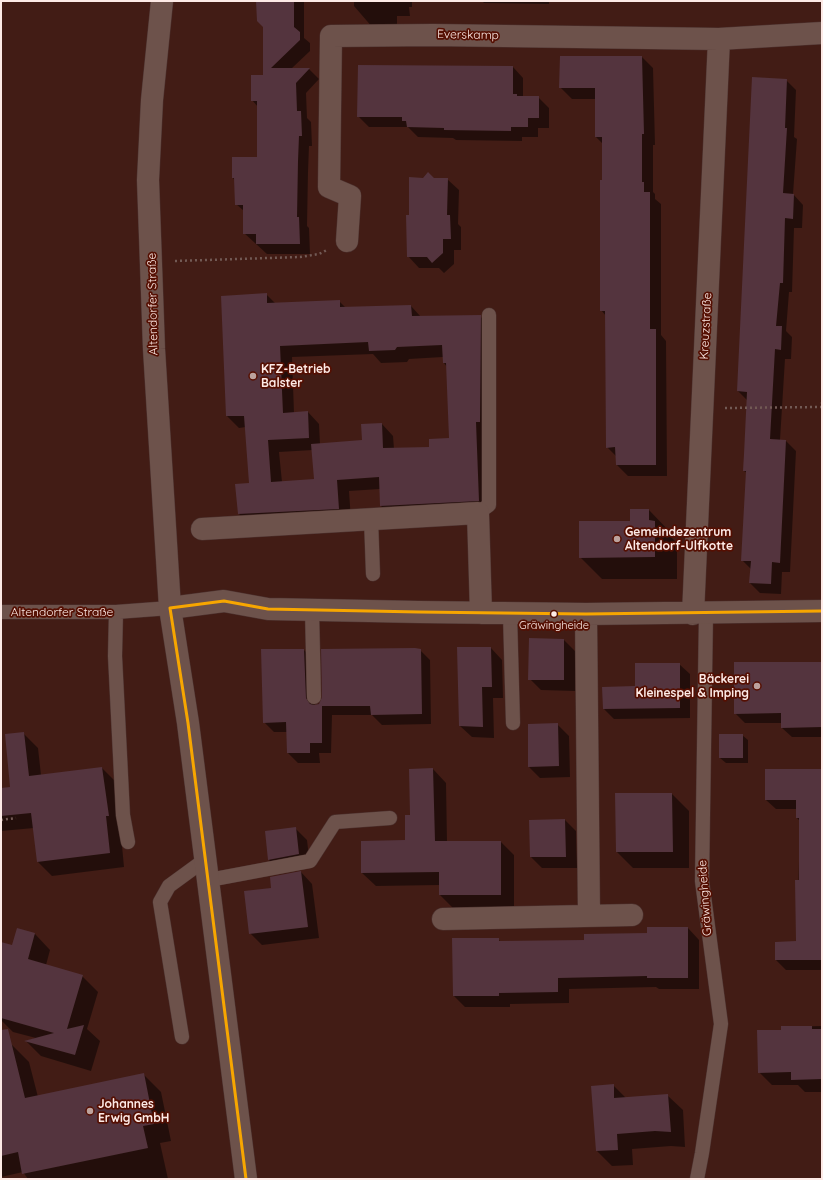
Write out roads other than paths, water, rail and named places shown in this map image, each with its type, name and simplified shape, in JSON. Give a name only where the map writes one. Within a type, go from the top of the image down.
[{"type":"street","name":"Altendorfer Straße","points":[[162,1],[152,100],[148,180],[154,349],[170,608],[188,723],[246,1179]]},
{"type":"street","name":"Everskamp","points":[[347,241],[350,196],[329,187],[331,36],[433,35],[719,39],[822,33]]},
{"type":"street","name":"Kreuzstraße","points":[[699,614],[702,408],[719,39]]},
{"type":"street","points":[[202,529],[478,513],[480,613]]},
{"type":"street","points":[[170,608],[224,601],[268,608],[510,614],[699,614],[822,612]]},
{"type":"street","points":[[586,614],[589,915]]},
{"type":"street","points":[[443,919],[632,915]]},
{"type":"lane","points":[[478,513],[489,505],[489,315]]},
{"type":"lane","points":[[371,519],[373,574]]},
{"type":"lane","name":"Altendorfer Straße","points":[[1,612],[116,612],[170,608]]},
{"type":"lane","points":[[312,610],[314,697]]},
{"type":"lane","points":[[116,612],[115,656],[123,815],[128,842]]},
{"type":"lane","points":[[510,614],[513,723]]},
{"type":"lane","name":"Gräwingheide","points":[[697,1179],[721,1024],[702,881],[699,614]]},
{"type":"lane","points":[[182,1037],[160,902],[169,886],[207,869],[310,861],[335,822],[390,818]]},
{"type":"place","name":"KFZ-Betrieb Balster","points":[[253,376]]},
{"type":"place","name":"Gemeindezentrum Altendorf-Ulfkotte","points":[[617,539]]},
{"type":"place","name":"Gräwingheide","points":[[554,614]]},
{"type":"place","name":"Bäckerei Kleinespel & Imping","points":[[757,686]]},
{"type":"place","name":"Johannes Erwig GmbH","points":[[90,1111]]}]
